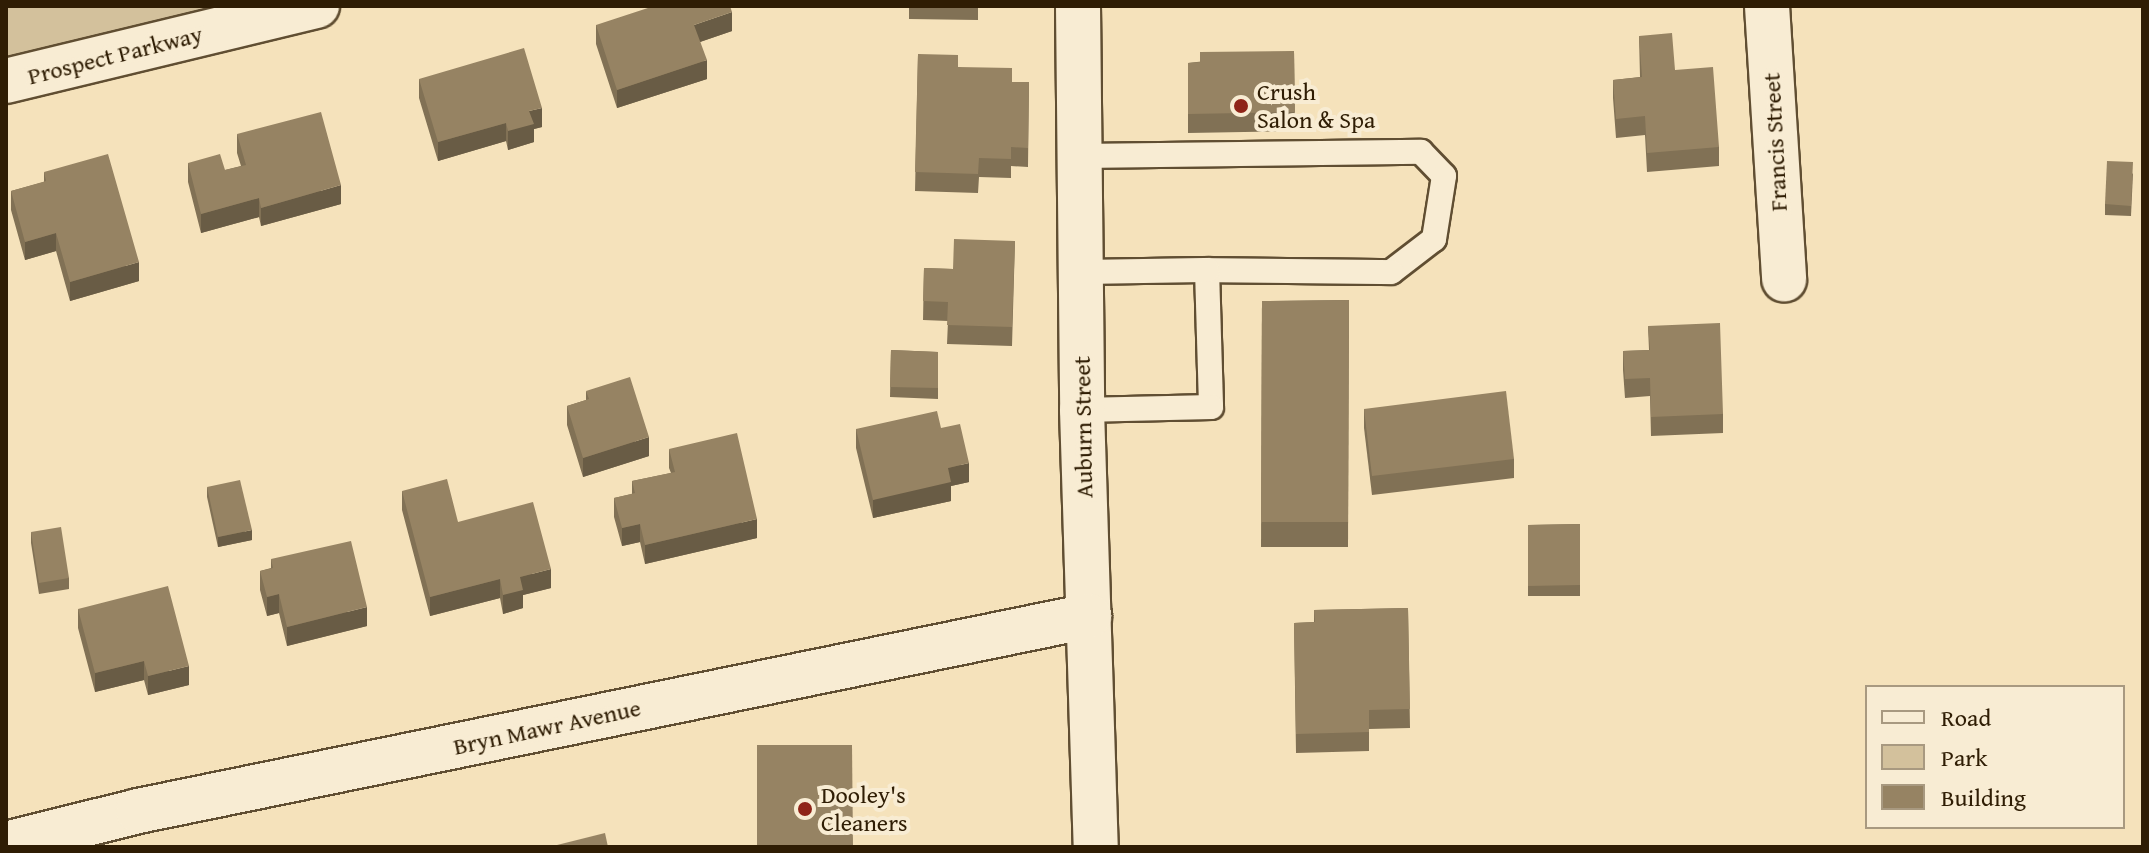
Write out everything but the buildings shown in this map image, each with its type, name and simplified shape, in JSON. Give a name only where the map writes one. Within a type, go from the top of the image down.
[{"type":"street","name":"Prospect Parkway","points":[[6,81],[317,6]]},
{"type":"street","name":"Auburn Street","points":[[1078,6],[1082,410],[1096,847]]},
{"type":"street","name":"Francis Street","points":[[1767,6],[1784,279]]},
{"type":"street","name":"Bryn Mawr Avenue","points":[[6,844],[138,811],[1089,616]]},
{"type":"lane","points":[[1080,156],[1421,152],[1444,176],[1434,239],[1391,272],[1080,272]]},
{"type":"lane","points":[[1082,410],[1211,407],[1207,270]]},
{"type":"green space","points":[[6,6],[317,6],[6,81]]},
{"type":"place","name":"Crush Salon & Spa","points":[[1241,106]]},
{"type":"place","name":"Dooley's Cleaners","points":[[805,809]]}]
